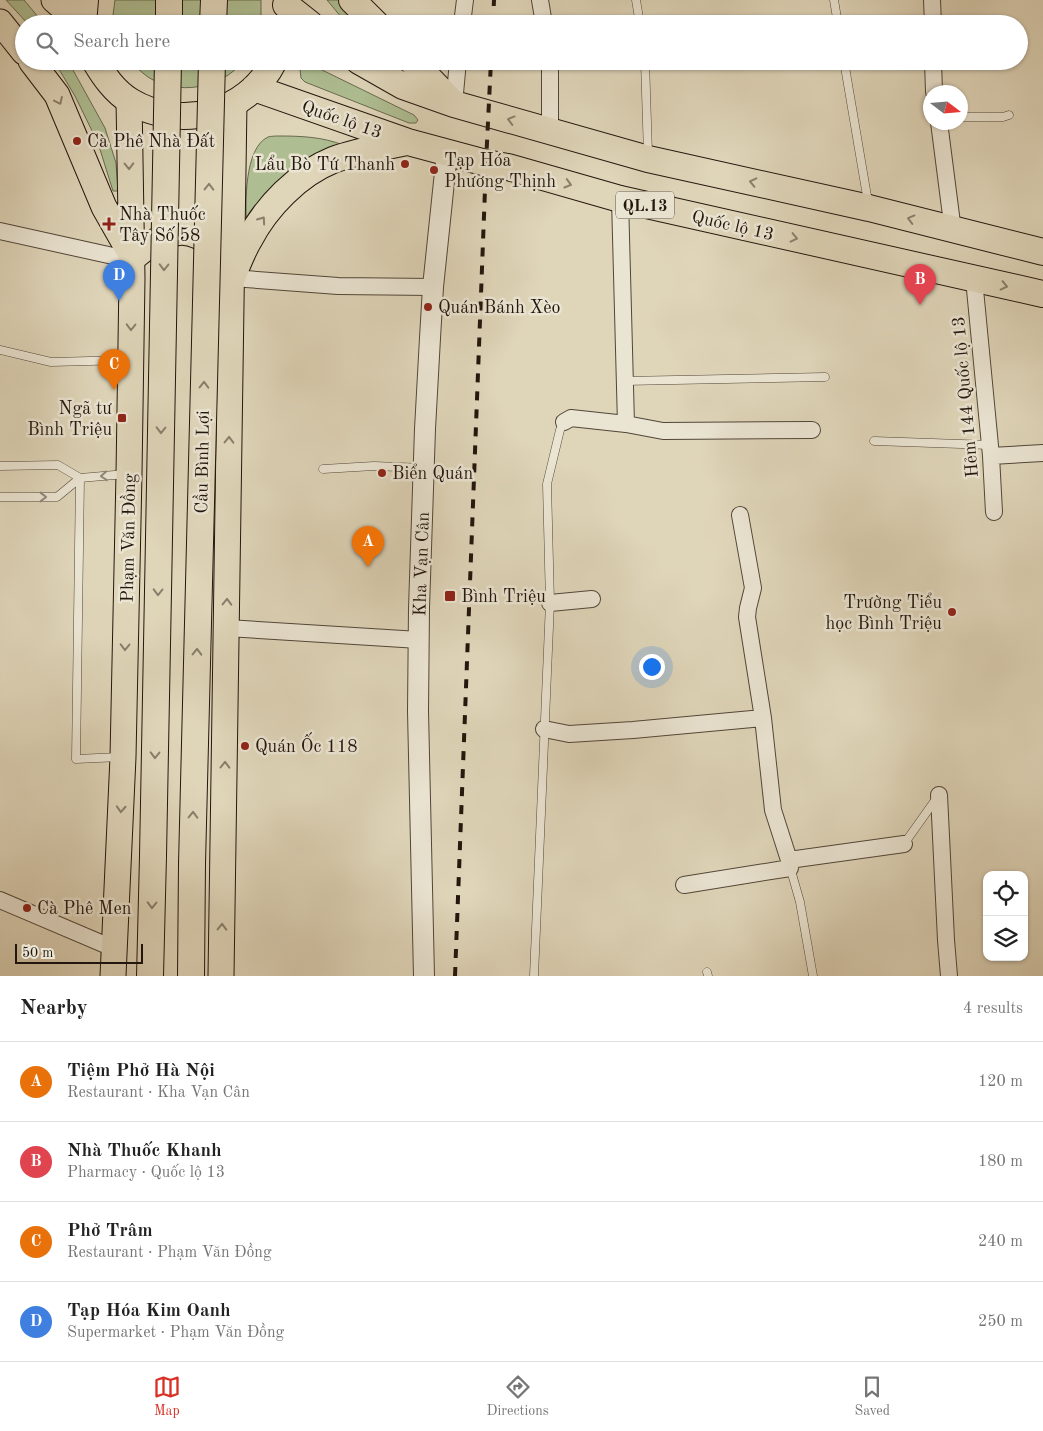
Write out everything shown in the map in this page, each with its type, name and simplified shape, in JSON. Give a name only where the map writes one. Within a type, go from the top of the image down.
[{"type":"highway","points":[[84,15],[85,0]]},
{"type":"highway","points":[[169,0],[169,15]]},
{"type":"highway","points":[[213,15],[214,0]]},
{"type":"highway","points":[[352,0],[367,15]]},
{"type":"highway","points":[[100,70],[106,80],[128,100],[148,110],[170,116],[192,116],[214,112],[244,96],[270,70]]},
{"type":"highway","points":[[150,971],[168,70]]},
{"type":"highway","name":"Cầu Bình Lợi","points":[[192,976],[192,864],[212,70]]},
{"type":"highway","points":[[375,70],[403,86],[454,104],[648,159],[869,208],[953,231],[1043,252]]},
{"type":"highway","points":[[421,70],[454,104]]},
{"type":"highway","name":"Quốc lộ 13","points":[[244,96],[620,199],[1043,294]]},
{"type":"highway","points":[[232,278],[249,239],[273,204],[307,174],[333,160],[408,142]]},
{"type":"main road","points":[[54,0],[72,15]]},
{"type":"main road","points":[[0,22],[15,41]]},
{"type":"main road","points":[[38,70],[57,95],[104,208],[130,257],[157,239],[178,232],[192,233],[201,236],[214,248],[222,257],[232,278]]},
{"type":"main road","points":[[221,976],[232,278],[244,96]]},
{"type":"main road","name":"Phạm Văn Đồng","points":[[114,976],[123,757],[129,474],[132,278],[130,257],[128,100]]},
{"type":"main road","points":[[115,949],[150,971]]},
{"type":"street","points":[[463,15],[464,0]]},
{"type":"street","points":[[540,0],[542,15]]},
{"type":"street","points":[[932,0],[933,15]]},
{"type":"street","points":[[454,104],[457,70]]},
{"type":"street","points":[[550,70],[550,131]]},
{"type":"street","points":[[933,70],[934,85]]},
{"type":"street","points":[[940,130],[953,231]]},
{"type":"street","name":"Kha Vạn Cân","points":[[424,976],[418,640],[424,468],[434,287],[448,153]]},
{"type":"street","points":[[620,199],[626,424]]},
{"type":"street","points":[[0,231],[130,257]]},
{"type":"street","points":[[232,278],[338,286],[434,287]]},
{"type":"street","name":"Hẻm 144 Quốc lộ 13","points":[[974,279],[991,451],[994,512]]},
{"type":"street","points":[[564,422],[571,418],[626,424],[664,431],[812,430]]},
{"type":"street","points":[[991,451],[1043,453]]},
{"type":"street","points":[[740,515],[753,588],[747,617],[763,718],[773,810],[790,864]]},
{"type":"street","points":[[550,603],[592,599]]},
{"type":"street","points":[[227,628],[418,640]]},
{"type":"street","points":[[544,729],[569,734],[763,718]]},
{"type":"street","points":[[939,795],[949,976]]},
{"type":"street","points":[[684,885],[904,844]]},
{"type":"street","points":[[0,900],[115,949]]},
{"type":"lane","points":[[636,0],[638,15]]},
{"type":"lane","points":[[834,0],[836,15]]},
{"type":"lane","points":[[645,70],[648,159]]},
{"type":"lane","points":[[846,70],[869,208]]},
{"type":"lane","points":[[968,117],[1003,117],[1009,115]]},
{"type":"lane","points":[[0,350],[51,362],[130,360]]},
{"type":"lane","points":[[624,381],[825,377]]},
{"type":"lane","points":[[534,976],[550,603],[547,484],[560,430],[564,422]]},
{"type":"lane","points":[[874,441],[991,451]]},
{"type":"lane","points":[[0,466],[58,465],[80,478]]},
{"type":"lane","points":[[323,469],[374,466],[424,468]]},
{"type":"lane","points":[[0,497],[57,497],[80,478],[129,474]]},
{"type":"lane","points":[[80,478],[76,759],[123,757]]},
{"type":"lane","points":[[904,844],[939,795]]},
{"type":"lane","points":[[790,864],[800,902],[813,976]]},
{"type":"green space","points":[[6,0],[24,0],[36,15],[20,15]]},
{"type":"green space","points":[[115,0],[261,0],[261,15],[113,15]]},
{"type":"green space","points":[[327,0],[343,0],[357,15],[340,15]]},
{"type":"green space","points":[[59,70],[73,70],[105,128],[116,163],[118,191],[113,191],[98,143],[75,96]]},
{"type":"green space","points":[[235,70],[211,83],[185,88],[160,83],[141,71]]},
{"type":"green space","points":[[300,70],[322,70],[414,115],[418,120],[416,123],[409,123],[305,82],[301,78]]},
{"type":"green space","points":[[296,136],[328,140],[343,145],[247,227],[246,192],[250,165],[254,153],[260,143],[268,137]]},
{"type":"railway","points":[[493,15],[494,0]]},
{"type":"railway","points":[[455,976],[491,70]]},
{"type":"place","name":"Cà Phê Nhà Đất","points":[[77,141]]},
{"type":"place","name":"Lẩu Bò Tứ Thanh","points":[[405,164]]},
{"type":"place","name":"Tạp Hóa Phương Thịnh","points":[[434,170]]},
{"type":"place","name":"Nhà Thuốc Tây Số 58","points":[[109,224]]},
{"type":"place","name":"Tạp Hóa Kim Oanh","points":[[119,301]]},
{"type":"place","name":"Nhà Thuốc Khanh","points":[[920,305]]},
{"type":"place","name":"Quán Bánh Xèo","points":[[428,307]]},
{"type":"place","name":"Phở Trâm","points":[[114,390]]},
{"type":"place","name":"Ngã tư Bình Triệu","points":[[122,418]]},
{"type":"place","name":"Biển Quán","points":[[382,473]]},
{"type":"place","name":"Tiệm Phở Hà Nội","points":[[368,567]]},
{"type":"place","name":"Bình Triệu","points":[[450,596]]},
{"type":"place","name":"Trường Tiểu học Bình Triệu","points":[[952,612]]},
{"type":"place","name":"Quán Ốc 118","points":[[245,746]]},
{"type":"place","name":"Cà Phê Men","points":[[27,908]]}]
